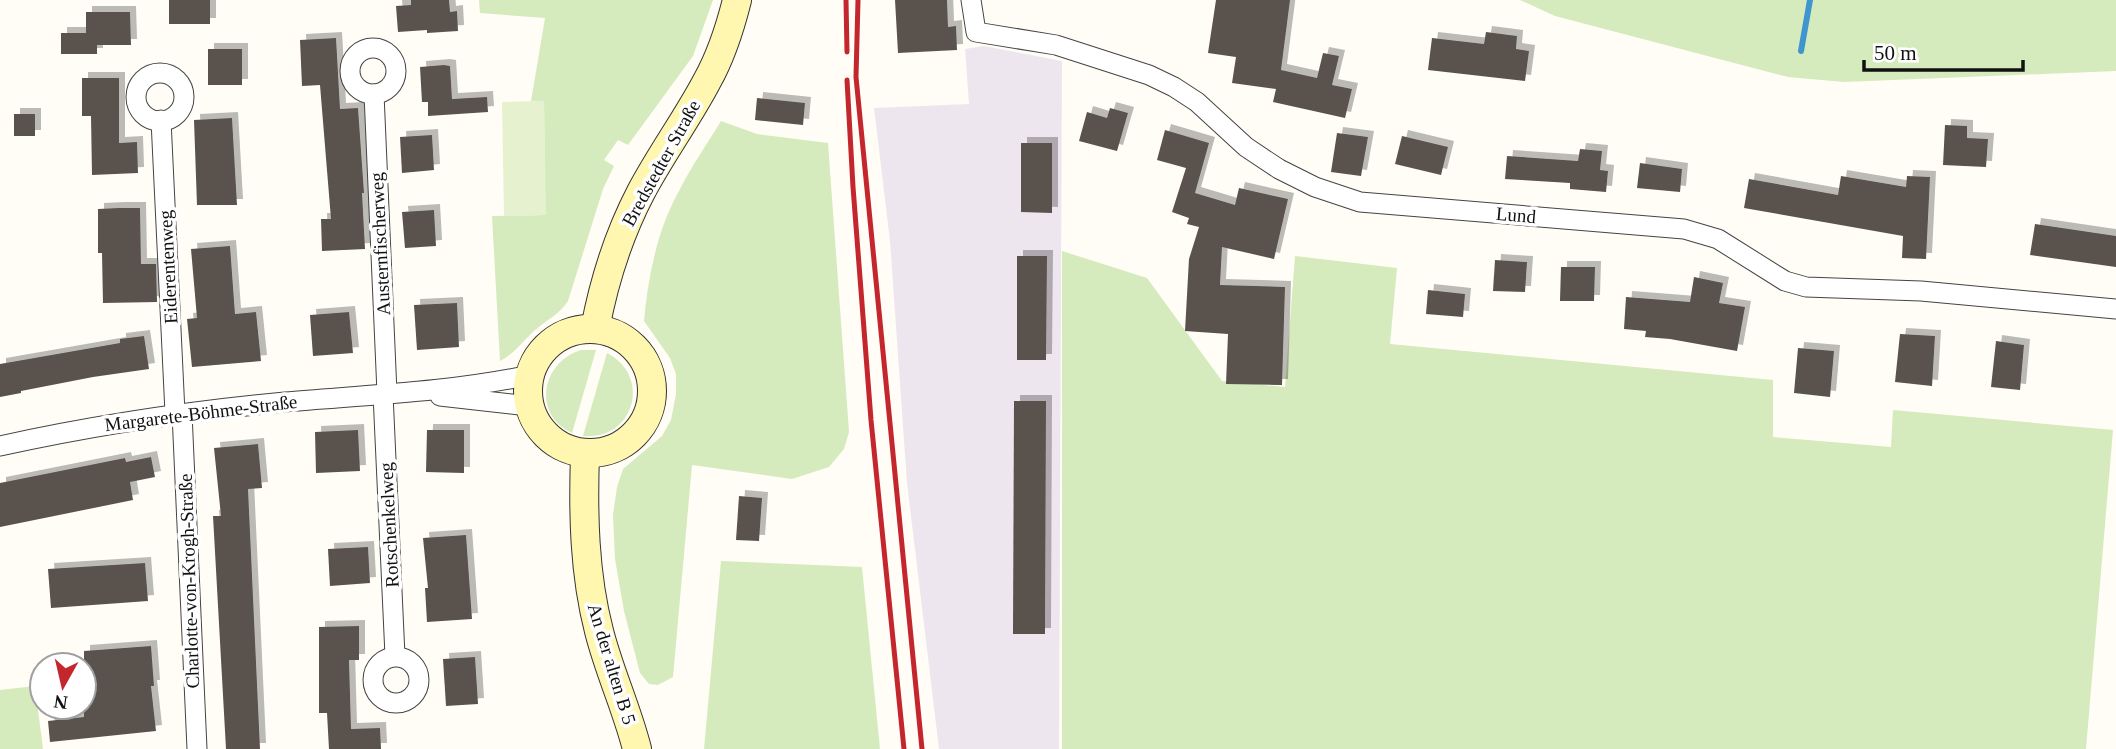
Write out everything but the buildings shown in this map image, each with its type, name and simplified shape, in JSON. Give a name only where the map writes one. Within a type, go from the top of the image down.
[{"type":"main road","name":"Bredstedter Straße","points":[[595,329],[607,276],[626,225],[650,175],[708,80],[726,38],[737,0]]},
{"type":"main road","points":[[595,329],[615,335],[633,347],[646,364],[652,384],[650,406],[642,426],[627,441],[608,451],[585,454],[568,449],[550,439],[537,425],[529,406],[528,391],[530,375],[539,356],[554,341],[573,331],[595,329]]},
{"type":"main road","name":"An der alten B 5","points":[[585,454],[585,529],[591,593],[602,641],[637,749]]},
{"type":"street","name":"Lund","points":[[971,0],[976,32],[1056,45],[1149,75],[1196,102],[1246,146],[1279,169],[1315,187],[1360,202],[1684,229],[1718,239],[1774,275],[1806,288],[1921,291],[2116,309]]},
{"type":"street","name":"Austernfischerweg","points":[[374,94],[391,393]]},
{"type":"street","name":"Eiderentenweg","points":[[161,120],[178,413]]},
{"type":"street","name":"Margarete-Böhme-Straße","points":[[0,446],[178,413],[498,382],[530,375]]},
{"type":"street","name":"Margarete-Böhme-Straße","points":[[391,393],[529,406]]},
{"type":"street","name":"Rotschenkelweg","points":[[391,393],[395,656]]},
{"type":"street","name":"Charlotte-von-Krogh-Straße","points":[[178,413],[197,749]]},
{"type":"shaded area","points":[[984,46],[1062,61],[1059,749],[939,749],[907,483],[890,241],[874,108],[969,104],[965,49]]},
{"type":"green space","points":[[479,0],[713,0],[693,56],[628,145],[618,140],[604,160],[614,166],[603,189],[568,301],[510,355],[500,361],[492,216],[545,215],[544,102],[531,101],[545,18],[480,13]]},
{"type":"green space","points":[[1520,0],[2116,0],[2116,71],[1844,82],[1788,77],[1555,16]]},
{"type":"green space","points":[[544,101],[546,215],[504,216],[502,102]]},
{"type":"green space","points":[[721,121],[757,134],[828,143],[849,432],[844,449],[829,467],[792,479],[692,465],[673,677],[658,685],[649,684],[640,673],[624,611],[615,559],[613,515],[623,469],[662,436],[671,420],[676,394],[676,374],[670,358],[644,321],[648,288],[659,238],[671,206]]},
{"type":"green space","points":[[1062,251],[1147,278],[1222,381],[1285,387],[1295,256],[1397,268],[1390,344],[1773,380],[1773,437],[1891,447],[1893,410],[2113,430],[2086,749],[1062,749]]},
{"type":"green space","points":[[581,350],[596,350],[572,433],[551,414],[546,389],[557,365]]},
{"type":"green space","points":[[607,353],[621,364],[630,377],[633,391],[631,405],[625,418],[614,429],[600,435],[583,436]]},
{"type":"green space","points":[[721,561],[862,567],[880,749],[704,749]]},
{"type":"green space","points":[[28,687],[28,721],[39,721],[43,749],[0,749],[0,690]]},
{"type":"waterway","points":[[1801,51],[1810,0]]},
{"type":"railway","points":[[846,0],[847,52]]},
{"type":"railway","points":[[858,0],[856,77],[922,749]]},
{"type":"railway","points":[[847,80],[871,420],[904,749]]}]
